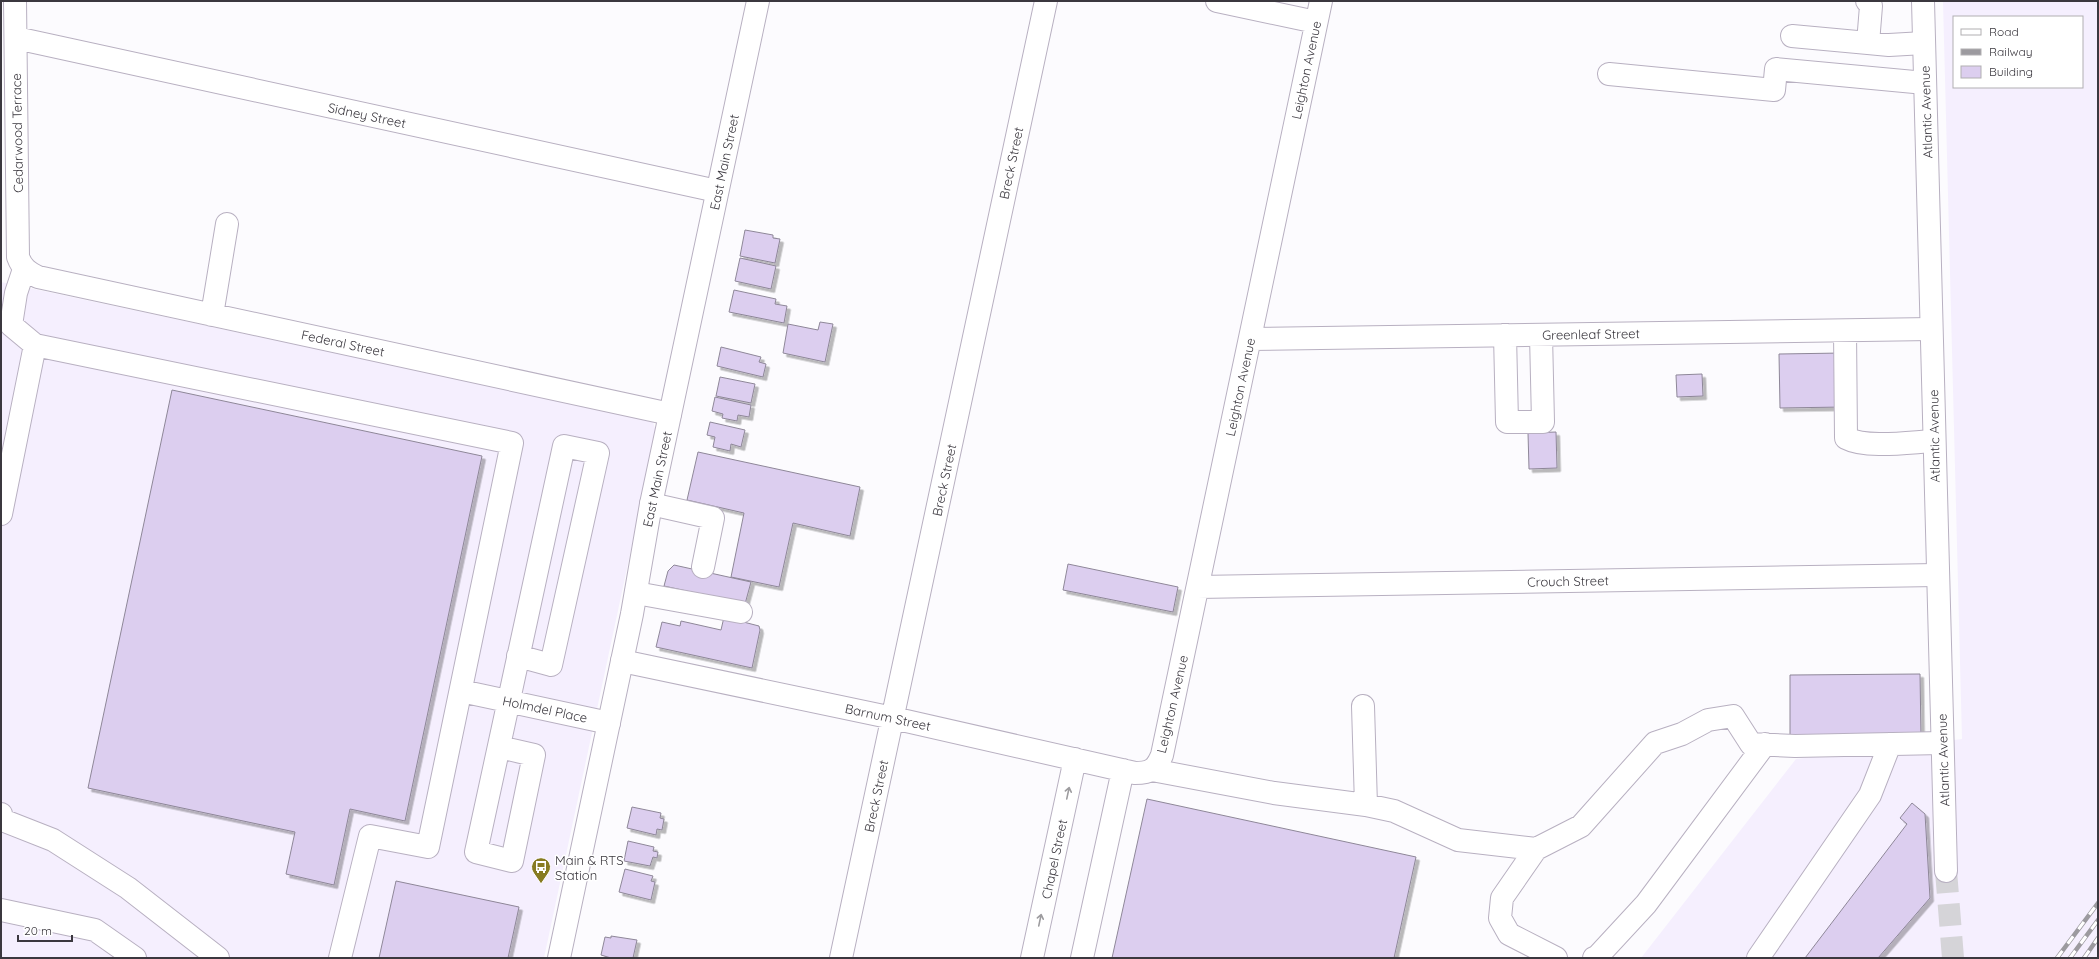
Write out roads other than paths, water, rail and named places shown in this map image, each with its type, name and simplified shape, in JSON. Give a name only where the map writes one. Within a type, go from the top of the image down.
[{"type":"street","name":"Cedarwood Terrace","points":[[15,1],[16,38],[9,187],[18,257],[23,266]]},
{"type":"street","name":"East Main Street","points":[[559,958],[636,593],[651,504],[758,1]]},
{"type":"street","name":"Breck Street","points":[[842,958],[1046,1]]},
{"type":"street","points":[[1217,1],[1316,22]]},
{"type":"street","name":"Leighton Avenue","points":[[1152,770],[1158,766],[1162,755],[1321,1]]},
{"type":"street","points":[[1867,1],[1871,6],[1868,43]]},
{"type":"street","name":"Atlantic Avenue","points":[[1922,1],[1946,871]]},
{"type":"street","points":[[1792,36],[1888,45],[1924,43]]},
{"type":"street","name":"Sidney Street","points":[[16,38],[717,192]]},
{"type":"street","points":[[1609,74],[1774,90],[1776,69],[1925,83]]},
{"type":"street","points":[[212,315],[227,224]]},
{"type":"street","points":[[23,266],[16,293],[12,325],[35,345],[512,443],[471,694],[428,847],[370,836],[340,958]]},
{"type":"street","name":"Federal Street","points":[[23,266],[38,277],[670,414]]},
{"type":"street","name":"Greenleaf Street","points":[[1250,339],[1932,329]]},
{"type":"street","points":[[1845,331],[1846,438],[1853,441],[1874,443],[1934,441]]},
{"type":"street","points":[[1505,335],[1507,422],[1543,422],[1541,335]]},
{"type":"street","points":[[1,514],[35,345]]},
{"type":"street","points":[[499,747],[534,755],[512,861],[476,852],[499,747],[509,702],[518,656],[564,446],[598,453],[551,665],[518,656]]},
{"type":"street","points":[[651,504],[713,518],[703,568]]},
{"type":"street","name":"Crouch Street","points":[[1198,588],[1937,575]]},
{"type":"street","points":[[636,593],[740,612]]},
{"type":"street","name":"Barnum Street","points":[[622,661],[893,718],[1123,770],[1135,772],[1147,772],[1152,770],[1274,793],[1366,805],[1394,812],[1458,840],[1536,849]]},
{"type":"street","name":"Holmdel Place","points":[[471,694],[609,723]]},
{"type":"street","points":[[1363,706],[1366,805]]},
{"type":"street","points":[[1556,958],[1508,934],[1500,918],[1502,898],[1536,849],[1581,826],[1655,743],[1682,734],[1708,720],[1733,716],[1751,744],[1795,746],[1942,743]]},
{"type":"street","points":[[1594,958],[1597,957],[1646,904],[1765,744]]},
{"type":"street","points":[[1758,958],[1870,795],[1890,744]]},
{"type":"street","name":"Chapel Street","points":[[1032,958],[1075,759]]},
{"type":"street","points":[[1082,958],[1123,770]]},
{"type":"street","points":[[1,818],[52,840],[128,888],[218,958]]},
{"type":"street","points":[[1,910],[95,930],[135,958]]},
{"type":"tunnel","points":[[1946,871],[1953,958]]},
{"type":"railway","points":[[2057,958],[2098,903]]},
{"type":"railway","points":[[2070,958],[2098,920]]},
{"type":"railway","points":[[2084,958],[2098,938]]},
{"type":"place","name":"Main & RTS Station","points":[[541,884]]}]
